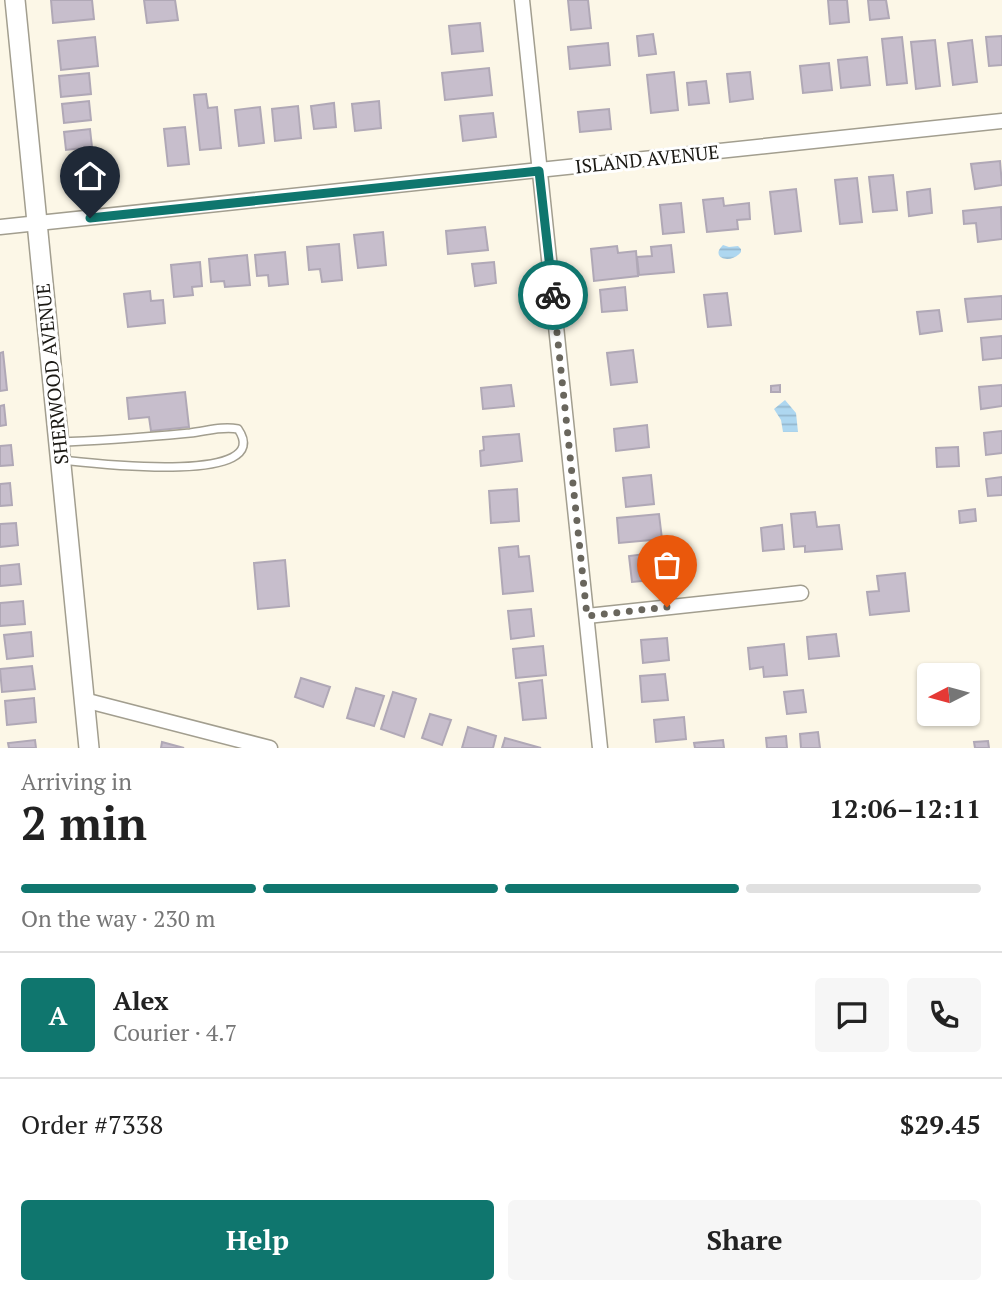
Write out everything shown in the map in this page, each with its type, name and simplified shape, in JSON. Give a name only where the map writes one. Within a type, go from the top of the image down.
[{"type":"street","name":"SHERWOOD AVENUE","points":[[15,0],[89,748]]},
{"type":"street","points":[[522,0],[600,748]]},
{"type":"street","name":"ISLAND AVENUE","points":[[0,227],[1002,121]]},
{"type":"street","points":[[587,616],[801,593]]},
{"type":"street","points":[[84,700],[270,748]]},
{"type":"lane","points":[[227,427],[239,429],[242,435],[241,451],[237,456],[198,466],[150,468],[59,451],[105,440],[227,427]]},
{"type":"water","points":[[723,245],[738,246],[741,252],[732,258],[723,258],[718,253]]},
{"type":"water","points":[[785,400],[796,413],[798,432],[783,432],[781,420],[774,409]]},
{"type":"building","points":[[51,0],[92,0],[94,19],[53,23]]},
{"type":"building","points":[[144,0],[175,0],[178,20],[147,23]]},
{"type":"building","points":[[568,0],[588,0],[591,28],[571,30]]},
{"type":"building","points":[[828,0],[847,0],[849,22],[830,24]]},
{"type":"building","points":[[868,0],[886,0],[889,18],[870,20]]},
{"type":"building","points":[[480,23],[483,51],[452,54],[449,26]]},
{"type":"building","points":[[653,34],[656,54],[639,56],[637,36]]},
{"type":"building","points":[[1002,36],[1002,65],[989,66],[986,37]]},
{"type":"building","points":[[95,37],[98,66],[61,70],[58,41]]},
{"type":"building","points":[[902,37],[907,83],[887,85],[882,39]]},
{"type":"building","points":[[935,40],[940,86],[916,89],[911,42]]},
{"type":"building","points":[[972,40],[977,82],[953,85],[948,43]]},
{"type":"building","points":[[608,43],[610,65],[570,69],[568,47]]},
{"type":"building","points":[[867,57],[870,85],[841,88],[838,60]]},
{"type":"building","points":[[829,63],[832,90],[803,93],[800,66]]},
{"type":"building","points":[[489,68],[492,95],[445,100],[442,73]]},
{"type":"building","points":[[674,72],[678,110],[651,113],[647,75]]},
{"type":"building","points":[[750,72],[753,99],[730,102],[727,74]]},
{"type":"building","points":[[89,73],[91,94],[61,97],[59,76]]},
{"type":"building","points":[[706,81],[709,103],[689,105],[687,83]]},
{"type":"building","points":[[206,94],[208,108],[217,107],[221,148],[200,150],[194,95]]},
{"type":"building","points":[[89,101],[91,120],[64,123],[62,104]]},
{"type":"building","points":[[379,101],[381,128],[355,131],[352,104]]},
{"type":"building","points":[[334,103],[336,127],[314,129],[311,106]]},
{"type":"building","points":[[298,106],[301,138],[275,141],[272,109]]},
{"type":"building","points":[[260,107],[264,143],[239,146],[235,110]]},
{"type":"building","points":[[609,109],[611,129],[580,132],[578,112]]},
{"type":"building","points":[[493,113],[496,137],[463,141],[460,116]]},
{"type":"building","points":[[185,127],[189,164],[168,166],[164,129]]},
{"type":"building","points":[[90,129],[92,147],[66,150],[64,132]]},
{"type":"building","points":[[96,155],[99,181],[71,184],[68,158]]},
{"type":"building","points":[[1000,161],[1002,185],[975,189],[971,164]]},
{"type":"building","points":[[893,175],[897,210],[873,212],[869,177]]},
{"type":"building","points":[[857,178],[862,222],[840,224],[835,180]]},
{"type":"building","points":[[796,189],[801,231],[775,234],[770,192]]},
{"type":"building","points":[[930,189],[932,213],[909,216],[907,192]]},
{"type":"building","points":[[723,198],[724,206],[749,203],[750,219],[737,220],[738,229],[707,232],[703,200]]},
{"type":"building","points":[[681,203],[684,232],[663,234],[660,205]]},
{"type":"building","points":[[1001,207],[1002,239],[978,242],[976,223],[964,224],[963,211]]},
{"type":"building","points":[[485,227],[488,250],[448,254],[446,231]]},
{"type":"building","points":[[383,232],[386,265],[358,268],[354,235]]},
{"type":"building","points":[[339,244],[342,280],[322,282],[320,269],[309,270],[307,247]]},
{"type":"building","points":[[671,245],[674,272],[639,275],[637,257],[652,256],[651,247]]},
{"type":"building","points":[[617,246],[618,253],[636,251],[638,276],[594,281],[591,249]]},
{"type":"building","points":[[285,252],[288,284],[269,286],[268,275],[257,276],[255,255]]},
{"type":"building","points":[[247,255],[250,285],[225,287],[224,281],[211,282],[209,259]]},
{"type":"building","points":[[200,262],[202,286],[192,287],[193,295],[174,297],[171,265]]},
{"type":"building","points":[[494,262],[496,283],[475,286],[472,264]]},
{"type":"building","points":[[625,287],[627,310],[602,312],[600,290]]},
{"type":"building","points":[[150,291],[151,301],[163,300],[165,323],[128,327],[124,294]]},
{"type":"building","points":[[727,293],[731,325],[708,327],[704,295]]},
{"type":"building","points":[[1002,296],[1002,319],[968,322],[965,299]]},
{"type":"building","points":[[939,310],[942,331],[920,334],[917,312]]},
{"type":"building","points":[[1002,336],[1002,358],[983,360],[981,338]]},
{"type":"building","points":[[633,350],[637,382],[611,385],[607,353]]},
{"type":"building","points":[[3,352],[7,390],[0,391],[0,353]]},
{"type":"building","points":[[511,385],[514,406],[483,409],[481,388]]},
{"type":"building","points":[[780,385],[780,392],[771,392],[771,386]]},
{"type":"building","points":[[1002,385],[1002,406],[981,409],[979,387]]},
{"type":"building","points":[[185,392],[189,427],[151,431],[149,417],[129,419],[127,398]]},
{"type":"building","points":[[4,405],[6,425],[0,426],[0,406]]},
{"type":"building","points":[[647,425],[649,447],[616,451],[614,429]]},
{"type":"building","points":[[1002,431],[1002,453],[986,455],[984,433]]},
{"type":"building","points":[[519,434],[522,461],[481,466],[483,437]]},
{"type":"building","points":[[11,445],[13,465],[0,466],[0,446]]},
{"type":"building","points":[[958,447],[959,466],[937,467],[936,448]]},
{"type":"building","points":[[651,475],[654,504],[626,507],[623,478]]},
{"type":"building","points":[[1002,477],[1002,495],[988,496],[986,479]]},
{"type":"building","points":[[10,483],[12,505],[0,506],[0,484]]},
{"type":"building","points":[[517,489],[519,521],[491,523],[489,491]]},
{"type":"building","points":[[975,509],[976,521],[960,523],[959,511]]},
{"type":"building","points":[[815,512],[817,527],[839,525],[842,549],[805,552],[805,546],[794,547],[791,514]]},
{"type":"building","points":[[659,514],[662,539],[619,543],[617,518]]},
{"type":"building","points":[[16,523],[18,545],[0,547],[0,524]]},
{"type":"building","points":[[782,525],[784,549],[763,551],[761,528]]},
{"type":"building","points":[[518,546],[519,557],[529,556],[533,591],[503,594],[499,548]]},
{"type":"building","points":[[660,552],[663,579],[632,582],[629,556]]},
{"type":"building","points":[[285,560],[289,606],[258,609],[254,563]]},
{"type":"building","points":[[19,564],[21,584],[0,586],[0,566]]},
{"type":"building","points":[[905,573],[909,611],[870,615],[867,592],[879,591],[877,576]]},
{"type":"building","points":[[23,601],[25,624],[0,626],[0,603]]},
{"type":"building","points":[[531,609],[534,636],[511,639],[508,611]]},
{"type":"building","points":[[31,632],[33,656],[7,659],[4,635]]},
{"type":"building","points":[[836,634],[839,656],[809,659],[807,637]]},
{"type":"building","points":[[667,638],[669,660],[643,663],[641,640]]},
{"type":"building","points":[[784,644],[787,675],[764,677],[763,667],[750,669],[748,648]]},
{"type":"building","points":[[543,646],[546,675],[516,678],[513,649]]},
{"type":"building","points":[[32,666],[35,689],[2,692],[0,669]]},
{"type":"building","points":[[665,674],[668,700],[642,702],[640,676]]},
{"type":"building","points":[[301,678],[330,687],[323,707],[295,697]]},
{"type":"building","points":[[542,680],[546,718],[523,720],[519,683]]},
{"type":"building","points":[[356,688],[384,696],[374,726],[347,718]]},
{"type":"building","points":[[803,690],[806,712],[787,714],[784,692]]},
{"type":"building","points":[[393,692],[416,699],[404,737],[381,729]]},
{"type":"building","points":[[34,698],[36,722],[7,725],[5,701]]},
{"type":"building","points":[[430,714],[451,720],[442,745],[422,738]]},
{"type":"building","points":[[684,717],[686,739],[656,742],[654,720]]},
{"type":"building","points":[[468,727],[496,736],[493,748],[462,748]]},
{"type":"building","points":[[818,732],[820,748],[801,748],[800,734]]},
{"type":"building","points":[[786,736],[787,748],[767,748],[766,738]]},
{"type":"building","points":[[505,738],[541,748],[502,748]]},
{"type":"building","points":[[35,740],[36,748],[9,748],[8,743]]},
{"type":"building","points":[[723,740],[724,748],[695,748],[694,743]]},
{"type":"building","points":[[988,741],[989,748],[975,748],[974,742]]},
{"type":"building","points":[[162,742],[184,748],[161,748]]},
{"type":"way so far","points":[[553,295],[587,616],[667,607]]},
{"type":"route","points":[[90,218],[539,171],[553,295]]}]
